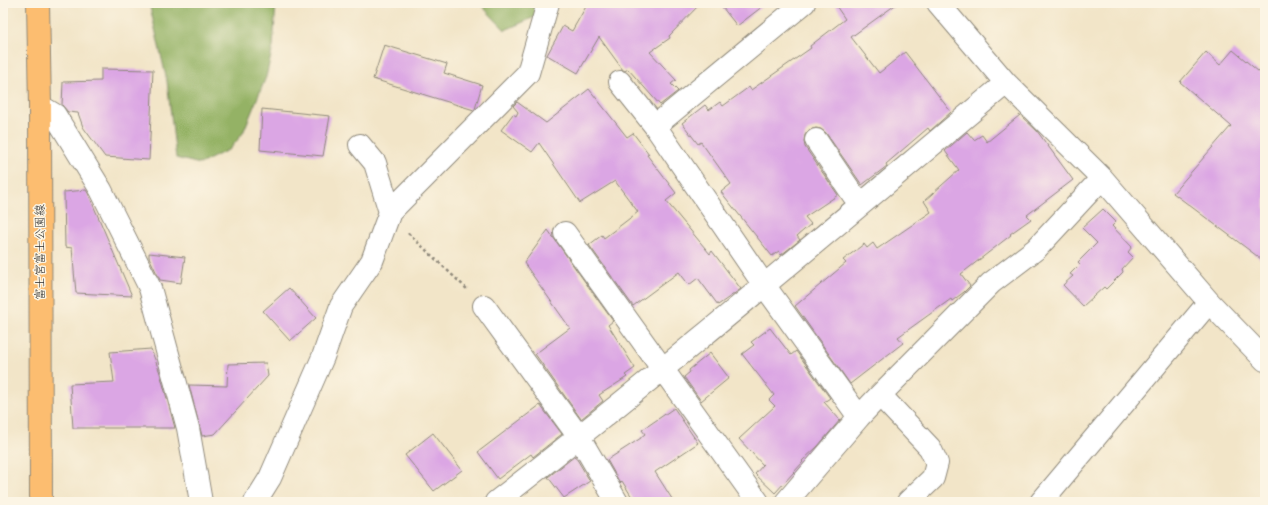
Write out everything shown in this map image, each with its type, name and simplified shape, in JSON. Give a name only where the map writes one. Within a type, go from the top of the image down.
[{"type":"main road","name":"富士宮富士公園線","points":[[38,3],[40,106],[41,502]]},
{"type":"street","points":[[255,502],[270,478],[323,357],[340,306],[372,261],[390,212],[528,73],[548,3]]},
{"type":"street","points":[[656,126],[804,3]]},
{"type":"street","points":[[938,3],[1006,83],[1102,178],[1209,302],[1265,360]]},
{"type":"street","points":[[620,82],[656,126],[764,286],[859,417]]},
{"type":"street","points":[[496,502],[663,369],[1006,83]]},
{"type":"street","points":[[40,106],[55,115],[101,190],[150,288],[188,428],[201,502]]},
{"type":"street","points":[[816,140],[860,205]]},
{"type":"street","points":[[360,145],[375,163],[390,212]]},
{"type":"street","points":[[786,502],[859,417],[880,395],[991,283],[1036,249],[1102,178]]},
{"type":"street","points":[[565,233],[758,502]]},
{"type":"street","points":[[1041,502],[1209,302]]},
{"type":"street","points":[[484,306],[579,437],[617,502]]},
{"type":"street","points":[[880,395],[930,448],[937,463],[933,478],[908,502]]},
{"type":"path","points":[[390,212],[397,223],[484,306]]},
{"type":"green space","points":[[148,3],[276,3],[273,47],[266,77],[243,133],[230,149],[200,164],[176,158],[167,81]]},
{"type":"green space","points":[[479,3],[544,3],[544,13],[505,30]]},
{"type":"building","points":[[588,3],[701,3],[669,36],[670,38],[650,52],[676,80],[671,84],[678,91],[660,105],[628,69],[625,71],[623,70],[599,37],[578,73],[547,55],[563,26],[572,31]]},
{"type":"building","points":[[719,3],[767,3],[737,26]]},
{"type":"building","points":[[834,3],[898,3],[851,37],[879,73],[905,52],[951,112],[930,131],[928,128],[886,164],[887,166],[862,185],[826,133],[821,129],[816,128],[809,130],[805,135],[805,147],[838,195],[805,217],[811,224],[797,236],[800,240],[781,255],[779,251],[772,256],[721,192],[731,184],[701,142],[698,144],[682,123],[705,105],[709,110],[720,102],[723,106],[749,87],[751,90],[811,48],[810,46],[845,19]]},
{"type":"building","points":[[384,45],[447,64],[444,73],[482,85],[475,109],[474,110],[373,79]]},
{"type":"building","points":[[1233,50],[1265,77],[1265,262],[1173,193],[1231,126],[1180,82],[1206,52],[1220,65]]},
{"type":"building","points":[[101,69],[153,70],[149,160],[105,157],[83,127],[78,113],[68,112],[62,105],[63,82],[101,81]]},
{"type":"building","points":[[589,89],[627,137],[633,133],[649,154],[647,155],[676,193],[666,201],[710,254],[712,251],[741,289],[718,305],[698,278],[689,285],[679,272],[633,306],[589,245],[602,235],[604,238],[638,212],[615,181],[580,203],[539,143],[532,152],[501,130],[513,114],[516,116],[518,112],[513,106],[517,102],[546,123]]},
{"type":"building","points":[[262,109],[330,116],[323,156],[260,150]]},
{"type":"building","points":[[1020,115],[1037,131],[1073,180],[1027,215],[1031,219],[961,274],[970,286],[964,292],[952,301],[951,299],[898,337],[903,343],[850,384],[795,306],[846,263],[843,260],[864,244],[867,248],[873,243],[877,249],[931,212],[924,201],[959,170],[945,151],[967,132],[974,140],[982,135],[987,142]]},
{"type":"building","points":[[86,190],[132,296],[76,293],[72,248],[65,247],[64,192]]},
{"type":"building","points":[[1103,209],[1116,222],[1112,226],[1132,247],[1128,252],[1133,257],[1122,269],[1123,272],[1106,289],[1104,287],[1083,306],[1063,285],[1073,276],[1070,274],[1080,264],[1078,262],[1097,243],[1082,228]]},
{"type":"building","points":[[548,230],[613,321],[608,325],[635,368],[625,375],[627,377],[599,395],[603,401],[581,419],[535,354],[570,328],[524,263]]},
{"type":"building","points":[[149,253],[185,257],[181,283],[160,280],[149,257]]},
{"type":"building","points":[[289,288],[316,318],[290,341],[263,311]]},
{"type":"building","points":[[770,328],[791,355],[796,351],[830,398],[824,402],[840,420],[775,493],[755,474],[763,465],[739,439],[775,406],[769,400],[774,395],[742,354],[754,345],[751,342]]},
{"type":"building","points":[[151,349],[160,373],[175,428],[73,428],[70,384],[114,382],[110,352]]},
{"type":"building","points":[[710,353],[729,378],[701,401],[684,377],[690,372],[689,370]]},
{"type":"building","points":[[266,363],[268,376],[215,434],[202,436],[189,385],[227,386],[228,364]]},
{"type":"building","points":[[540,405],[562,434],[533,457],[531,454],[498,479],[478,452]]},
{"type":"building","points":[[674,408],[698,443],[655,472],[674,502],[635,502],[622,481],[620,483],[607,460],[641,438],[645,434],[642,430]]},
{"type":"building","points":[[433,433],[462,470],[434,491],[405,455]]},
{"type":"building","points":[[575,456],[590,481],[564,498],[548,477]]}]
